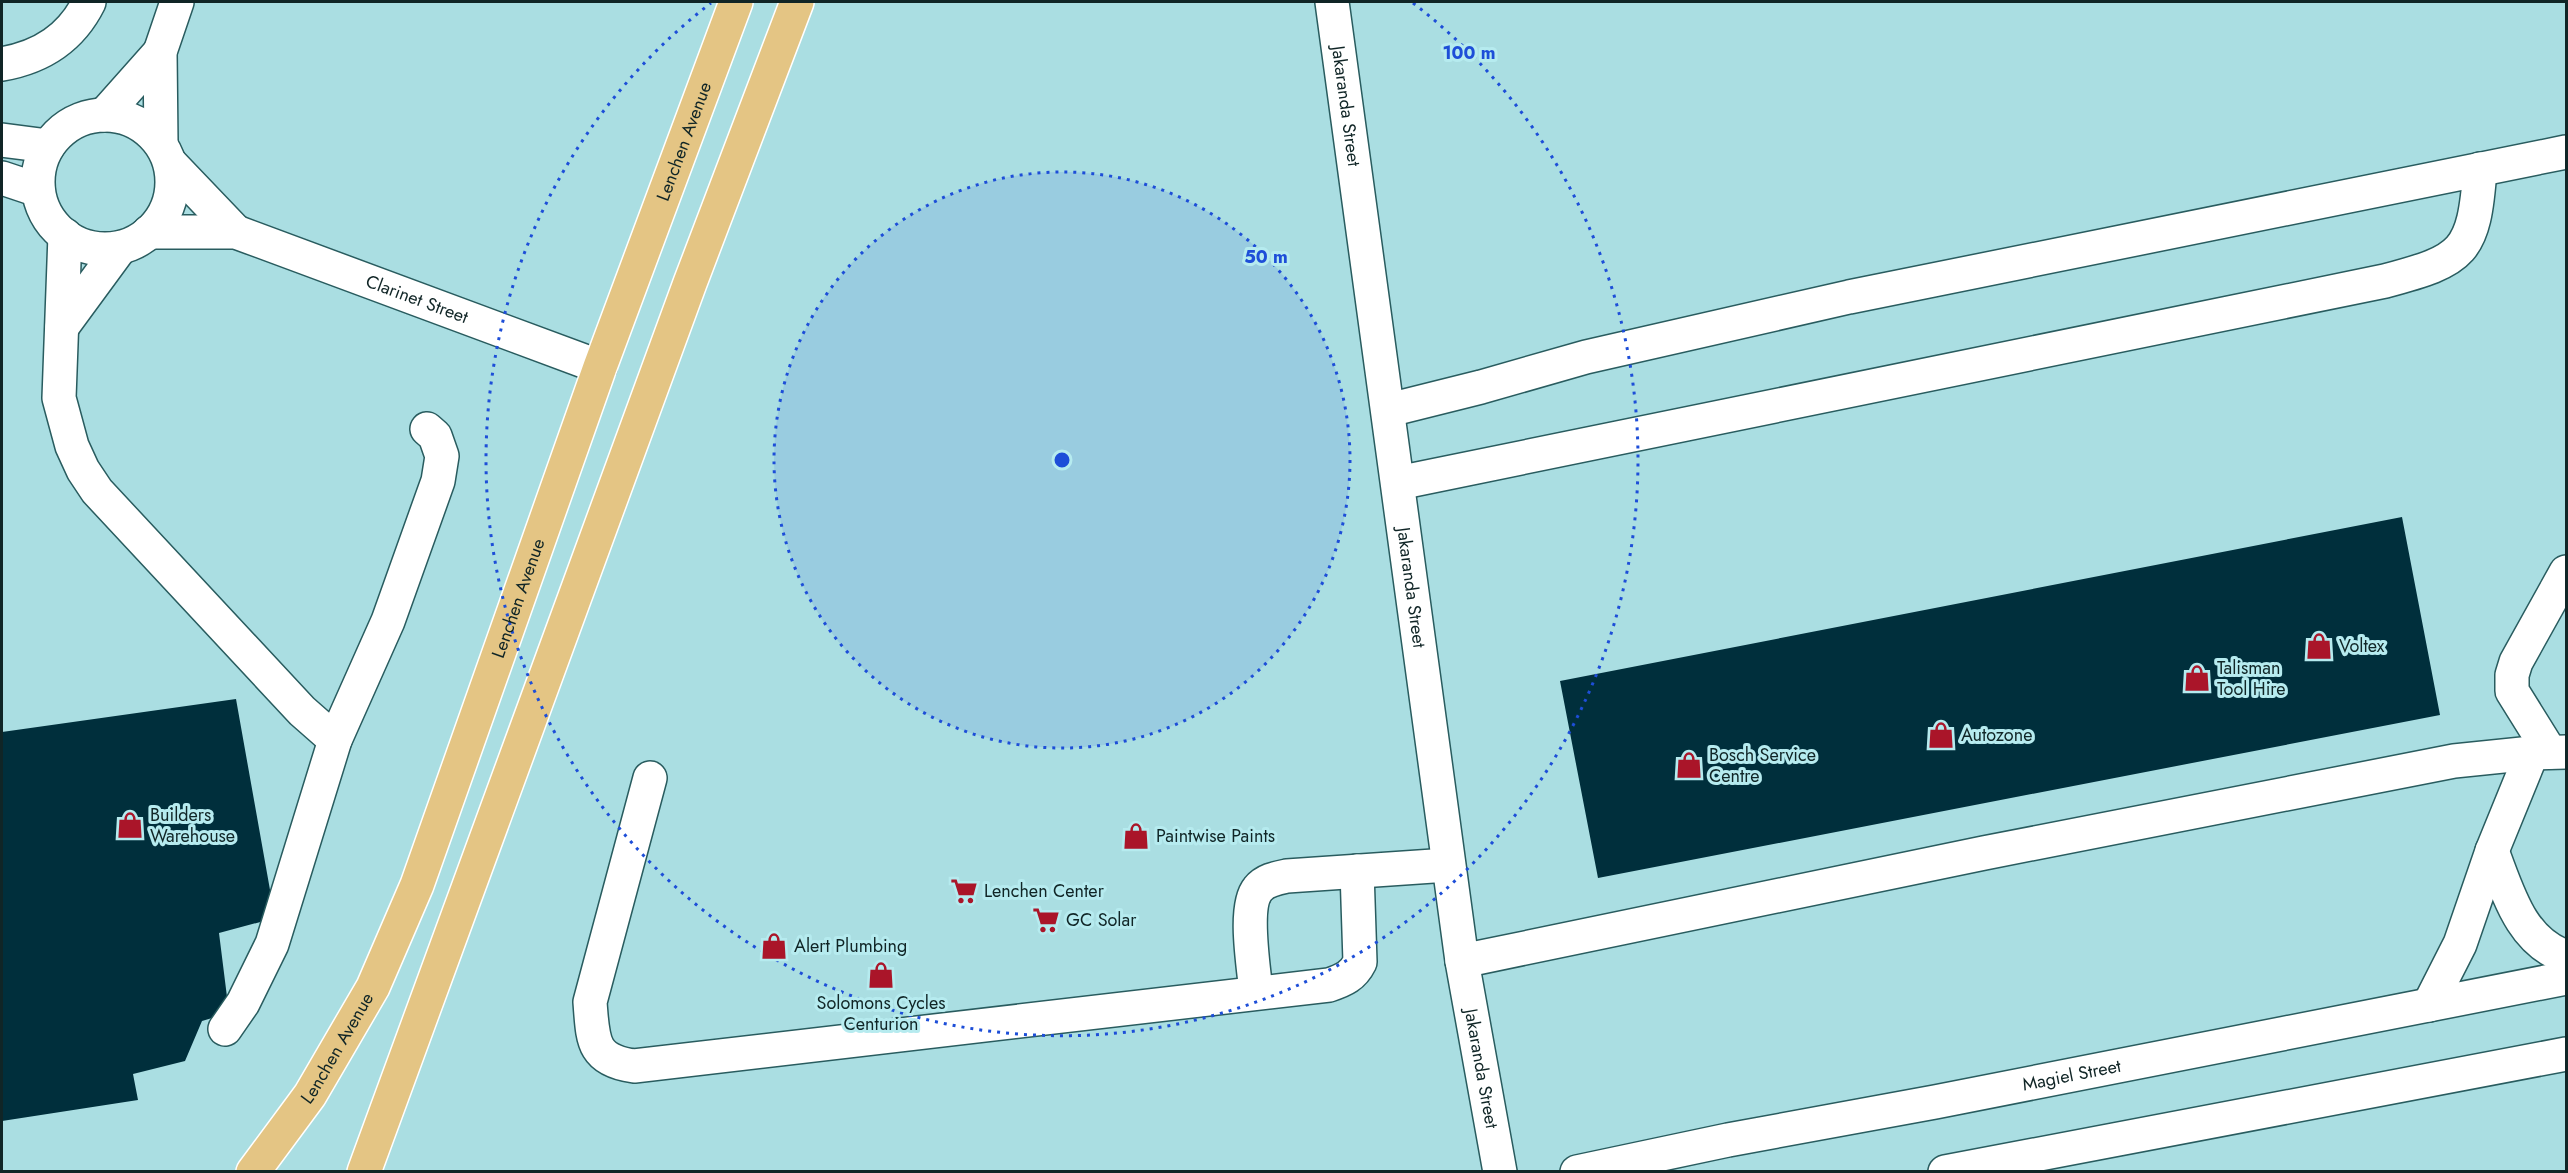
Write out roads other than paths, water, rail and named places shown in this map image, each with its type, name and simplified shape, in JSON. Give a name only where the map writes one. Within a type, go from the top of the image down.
[{"type":"main road","name":"Lenchen Avenue","points":[[253,1172],[310,1095],[373,987],[417,885],[600,367],[736,2]]},
{"type":"main road","points":[[364,1172],[690,282],[797,2]]},
{"type":"street","points":[[2,64],[32,57],[62,39],[80,21],[89,2]]},
{"type":"street","name":"Clarinet Street","points":[[177,2],[160,52],[166,153],[173,184],[168,206],[157,225],[141,239],[120,248],[97,249],[76,242],[57,230],[44,211],[38,190],[39,168],[48,146],[63,130],[82,119],[104,115],[126,118],[146,128],[166,153],[236,232]]},
{"type":"street","name":"Jakaranda Street","points":[[1332,2],[1389,410],[1448,865],[1462,961],[1500,1172]]},
{"type":"street","name":"Clarinet Street","points":[[104,115],[160,52]]},
{"type":"street","points":[[2,140],[48,146]]},
{"type":"street","points":[[1389,410],[1586,357],[1849,297],[2566,152]]},
{"type":"street","points":[[1398,483],[2361,286],[2432,268],[2449,260],[2462,246],[2472,229],[2477,212],[2480,169]]},
{"type":"street","points":[[2,178],[38,190]]},
{"type":"street","name":"Clarinet Street","points":[[149,232],[236,232],[600,367]]},
{"type":"street","points":[[65,235],[59,398],[69,436],[82,470],[97,491],[254,661],[315,724],[335,740]]},
{"type":"street","points":[[62,327],[120,248]]},
{"type":"street","points":[[225,1029],[243,1003],[272,944],[335,740],[388,621],[438,481],[442,456],[435,436],[428,429]]},
{"type":"street","points":[[2549,752],[2512,691],[2512,675],[2516,662],[2566,572]]},
{"type":"street","points":[[2429,1005],[2460,944],[2492,851],[2549,752]]},
{"type":"street","points":[[1462,961],[1984,853],[2442,764],[2549,752]]},
{"type":"street","points":[[650,778],[590,1002],[592,1032],[597,1047],[605,1058],[615,1064],[634,1066],[1329,985],[1347,978],[1355,972],[1360,962],[1357,871]]},
{"type":"street","points":[[2492,851],[2524,927],[2541,943],[2566,957]]},
{"type":"street","points":[[1256,992],[1251,926],[1252,902],[1257,890],[1270,880],[1287,876],[1448,865]]},
{"type":"street","name":"Magiel Street","points":[[1577,1172],[1728,1140],[1982,1093],[2566,978]]},
{"type":"street","points":[[1945,1172],[2566,1054]]},
{"type":"street","points":[[2053,1172],[2138,1136]]},
{"type":"place","name":"Voltex","points":[[2319,646]]},
{"type":"place","name":"Talisman Tool Hire","points":[[2197,678]]},
{"type":"place","name":"Autozone","points":[[1941,735]]},
{"type":"place","name":"Bosch Service Centre","points":[[1689,765]]},
{"type":"place","name":"Builders Warehouse","points":[[130,825]]},
{"type":"place","name":"Paintwise Paints","points":[[1136,836]]},
{"type":"place","name":"Lenchen Center","points":[[964,891]]},
{"type":"place","name":"GC Solar","points":[[1046,920]]},
{"type":"place","name":"Alert Plumbing","points":[[774,946]]},
{"type":"place","name":"Solomons Cycles Centurion","points":[[881,975]]}]
